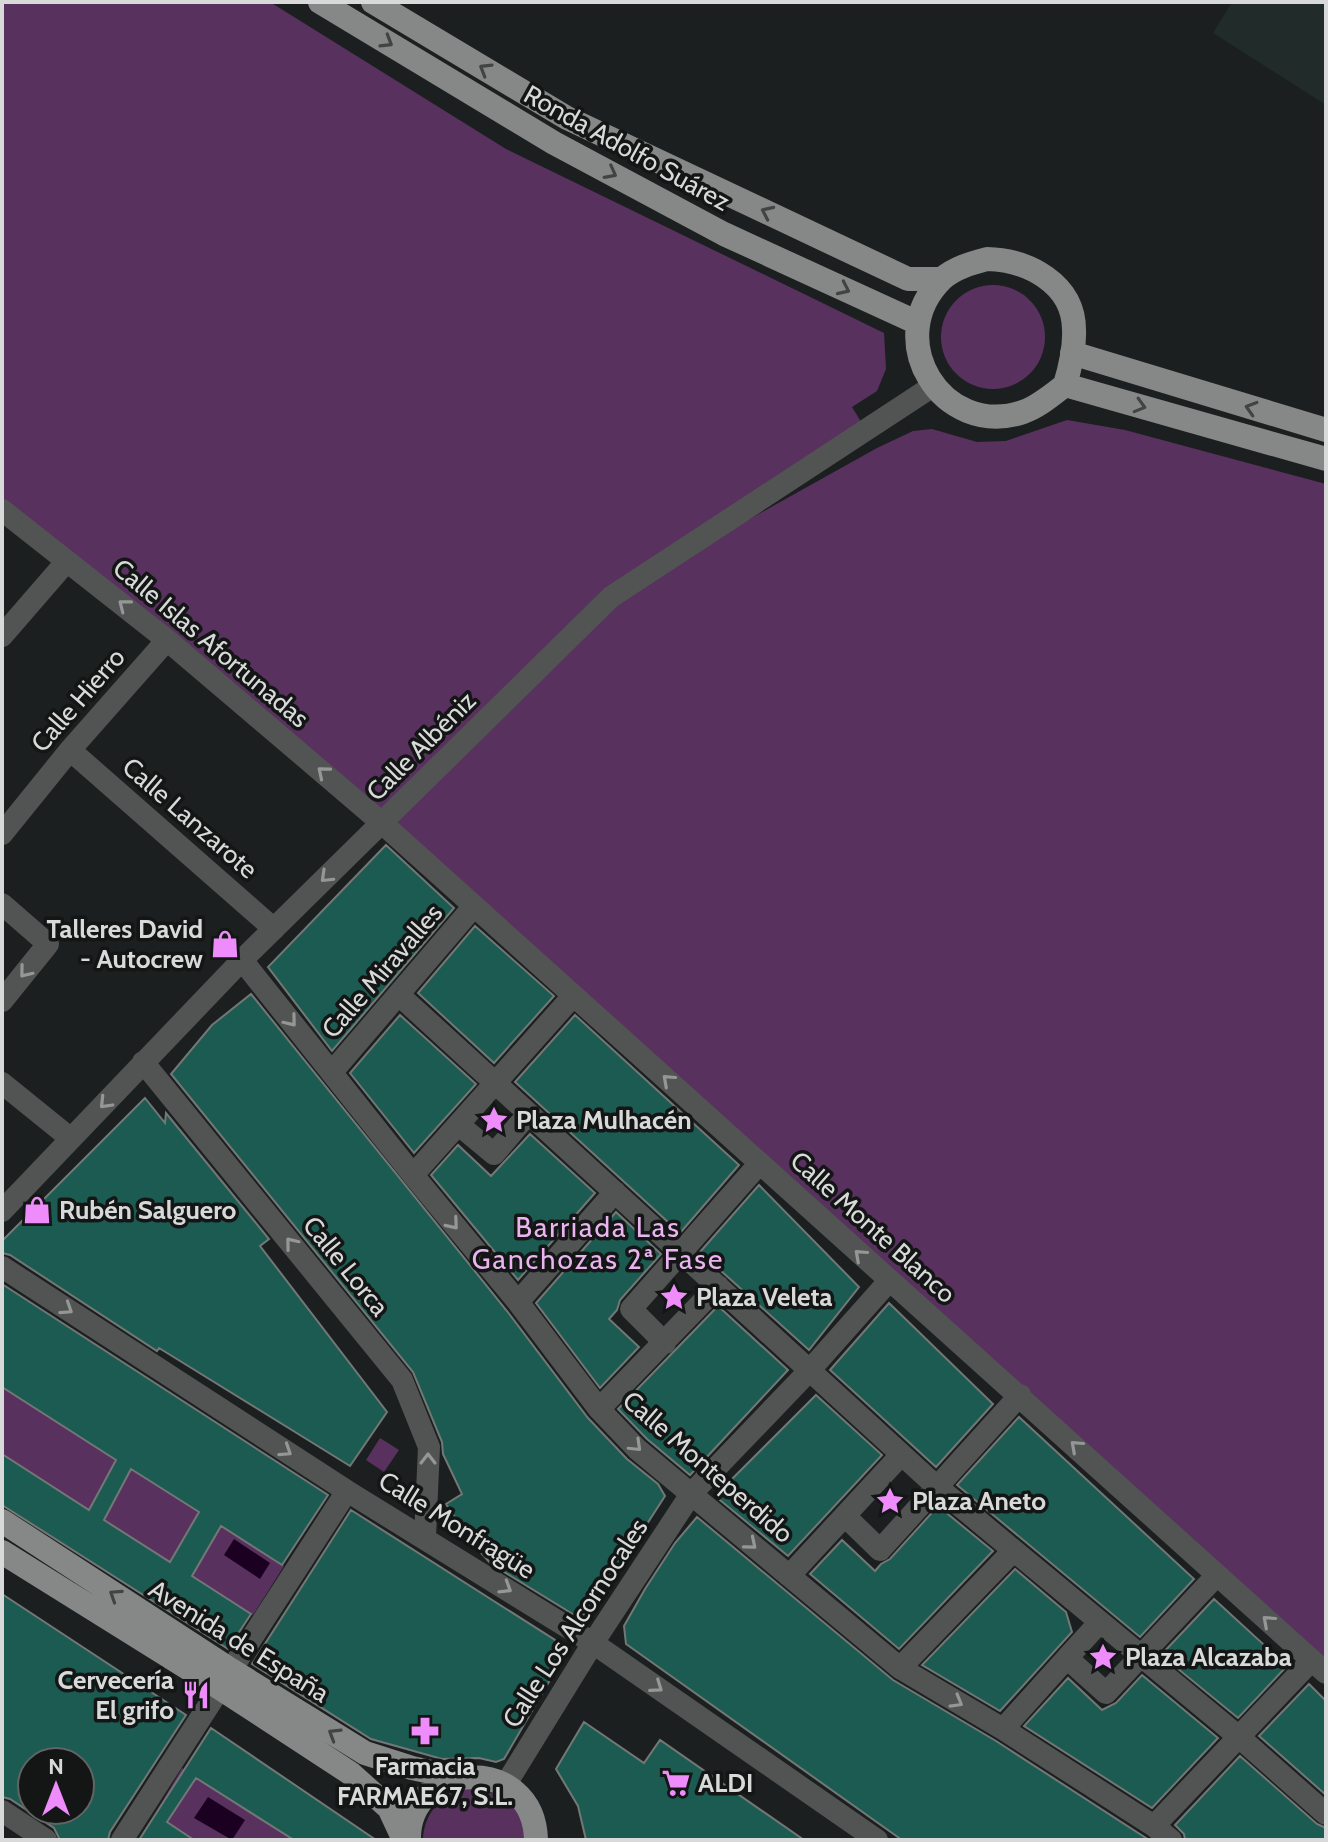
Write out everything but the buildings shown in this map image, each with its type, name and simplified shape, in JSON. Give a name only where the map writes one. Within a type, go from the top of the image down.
[{"type":"main road","name":"Ronda Adolfo Suárez","points":[[320,2],[554,143],[724,234],[918,323]]},
{"type":"main road","name":"Ronda Adolfo Suárez","points":[[373,2],[567,118],[908,279],[942,279]]},
{"type":"main road","points":[[987,259],[1027,265],[1045,276],[1059,290],[1070,308],[1075,328],[1065,385],[1025,412],[1000,417],[974,414],[951,403],[933,386],[922,366],[917,345],[918,323],[924,305],[942,279],[967,264],[987,259]]},
{"type":"main road","points":[[1072,353],[1326,430]]},
{"type":"main road","points":[[1065,385],[1326,459]]},
{"type":"main road","name":"Avenida de España","points":[[2,1521],[226,1679],[350,1773],[389,1808],[407,1840]]},
{"type":"main road","name":"Avenida de España","points":[[2,1552],[226,1679],[365,1753],[412,1768],[459,1778],[481,1776],[506,1784]]},
{"type":"main road","points":[[407,1840],[414,1814],[425,1798],[440,1785],[459,1778]]},
{"type":"main road","points":[[506,1784],[523,1800],[536,1825],[536,1840]]},
{"type":"street","name":"Calle Albéniz","points":[[2,1211],[242,960],[611,597],[933,386]]},
{"type":"street","name":"Calle Islas Afortunadas","points":[[2,510],[167,640],[382,823]]},
{"type":"street","points":[[2,636],[67,561]]},
{"type":"street","name":"Calle Hierro","points":[[2,834],[70,750],[167,640]]},
{"type":"street","name":"Calle Lanzarote","points":[[70,750],[274,929]]},
{"type":"street","name":"Calle Monte Blanco","points":[[382,823],[1319,1667]]},
{"type":"street","points":[[2,904],[48,944],[2,1001]]},
{"type":"street","name":"Calle Miravalles","points":[[332,1072],[474,906]]},
{"type":"street","name":"Calle Monteperdido","points":[[242,960],[518,1302],[599,1409],[637,1449],[900,1668],[1003,1729],[1162,1833]]},
{"type":"street","points":[[399,995],[936,1486],[1239,1737],[1326,1814]]},
{"type":"street","points":[[413,1175],[573,996]]},
{"type":"street","name":"Calle Lorca","points":[[143,1062],[402,1380],[429,1447],[425,1537]]},
{"type":"street","points":[[2,1083],[70,1138]]},
{"type":"street","points":[[459,1125],[494,1154],[528,1114]]},
{"type":"street","points":[[665,1343],[631,1309],[760,1163]]},
{"type":"street","points":[[518,1302],[615,1192]]},
{"type":"street","name":"Calle Monfragüe","points":[[2,1267],[347,1491],[593,1643],[877,1840]]},
{"type":"street","name":"Calle Los Alcornocales","points":[[506,1784],[593,1643],[691,1494],[809,1371],[889,1281]]},
{"type":"street","points":[[599,1409],[718,1286]]},
{"type":"street","points":[[845,1516],[880,1550],[1020,1395]]},
{"type":"street","points":[[789,1576],[901,1455]]},
{"type":"street","points":[[122,1840],[347,1491]]},
{"type":"street","points":[[900,1668],[1013,1551]]},
{"type":"street","points":[[1067,1658],[1106,1693],[1217,1575]]},
{"type":"street","points":[[1003,1729],[1099,1623]]},
{"type":"street","points":[[1162,1833],[1239,1737],[1319,1667]]},
{"type":"street","points":[[2,1811],[46,1840]]},
{"type":"shaded area","points":[[2,2],[270,2],[506,149],[884,333],[886,369],[877,391],[852,407],[866,430],[626,588],[913,431],[932,429],[977,442],[1006,441],[1067,420],[1125,430],[1326,484],[1326,1673],[760,1163],[2,510]]},
{"type":"shaded area","points":[[1232,2],[1326,2],[1326,105],[1213,33]]},
{"type":"shaded area","points":[[993,285],[1013,289],[1030,300],[1041,317],[1045,337],[1041,357],[1030,374],[1013,385],[993,389],[973,385],[956,374],[945,357],[941,337],[945,317],[956,300],[973,289]]},
{"type":"shaded area","points":[[2,1387],[284,1566],[253,1615],[2,1454]]},
{"type":"shaded area","points":[[380,1438],[399,1450],[384,1472],[366,1460]]},
{"type":"shaded area","points":[[234,1539],[270,1563],[260,1579],[224,1555]]},
{"type":"shaded area","points":[[182,1768],[294,1840],[194,1840],[155,1814]]},
{"type":"shaded area","points":[[465,1788],[491,1792],[508,1800],[519,1814],[526,1840],[423,1840],[426,1822],[435,1807]]},
{"type":"shaded area","points":[[208,1797],[245,1820],[232,1840],[194,1818]]},
{"type":"place","name":"Talleres David - Autocrew","points":[[225,944]]},
{"type":"place","name":"Plaza Mulhacén","points":[[494,1120]]},
{"type":"place","name":"Rubén Salguero","points":[[37,1210]]},
{"type":"place","name":"Plaza Veleta","points":[[674,1297]]},
{"type":"place","name":"Plaza Aneto","points":[[890,1501]]},
{"type":"place","name":"Plaza Alcazaba","points":[[1103,1657]]},
{"type":"place","name":"Cervecería El grifo","points":[[196,1695]]},
{"type":"place","name":"Farmacia FARMAE67, S.L.","points":[[425,1731]]},
{"type":"place","name":"ALDI","points":[[676,1783]]},
{"type":"district","name":"Barriada Las Ganchozas 2ª Fase","points":[[598,1243]]}]
